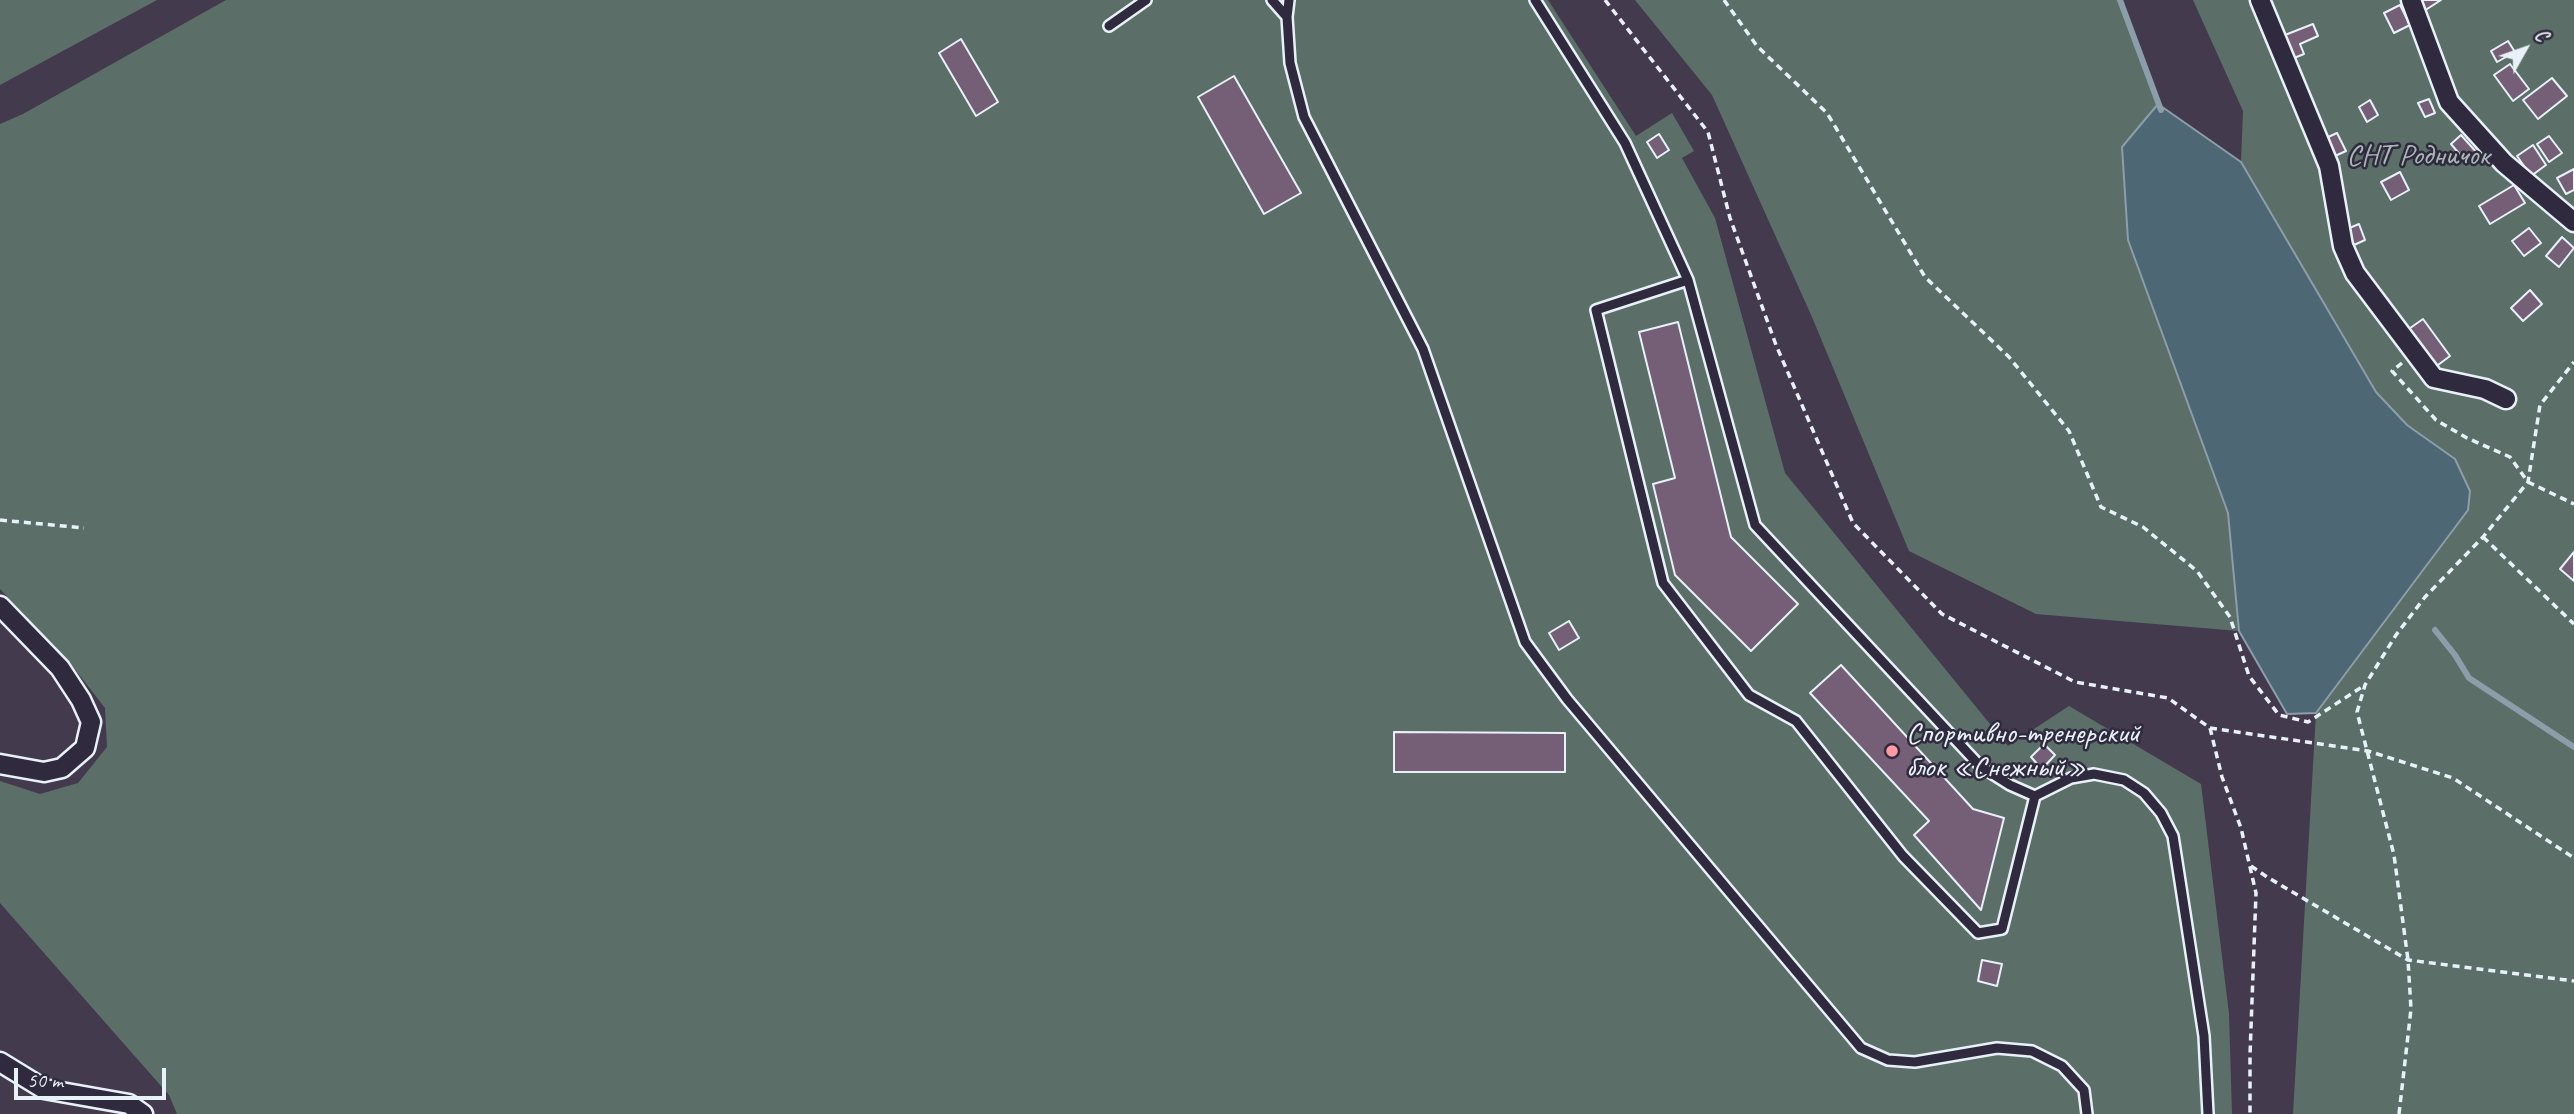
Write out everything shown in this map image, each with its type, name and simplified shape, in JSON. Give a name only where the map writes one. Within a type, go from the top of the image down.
[{"type":"street","points":[[2259,0],[2329,166],[2343,246],[2355,273],[2434,378],[2485,389],[2506,399]]},
{"type":"street","points":[[2411,0],[2449,102],[2504,163],[2574,222]]},
{"type":"street","points":[[0,606],[60,668],[81,699],[91,722],[85,748],[62,768],[44,772],[0,764]]},
{"type":"street","points":[[0,1062],[44,1089],[129,1104],[144,1114]]},
{"type":"lane","points":[[1109,26],[1146,0]]},
{"type":"lane","points":[[1272,0],[1287,17]]},
{"type":"lane","points":[[1289,0],[1287,17],[1290,63],[1304,117],[1423,349],[1525,642],[1567,699],[1861,1048],[1888,1060],[1915,1062],[1997,1048],[2032,1051],[2062,1066],[2084,1090],[2087,1114]]},
{"type":"lane","points":[[1535,0],[1625,143],[1688,280],[1755,525],[1980,766],[2035,796]]},
{"type":"lane","points":[[1688,280],[1596,310],[1663,583],[1749,695],[1796,721],[1903,856],[1978,933],[2003,929],[2035,796],[2071,778],[2094,775],[2124,780],[2144,793],[2161,813],[2173,836],[2204,1036],[2208,1114]]},
{"type":"path","points":[[1605,0],[1708,132],[1731,218],[1776,345],[1853,523],[1942,614],[2075,682],[2168,698],[2210,728],[2368,751],[2453,778],[2574,858]]},
{"type":"path","points":[[1724,0],[1757,46],[1827,113],[1925,277],[2009,357],[2069,431],[2101,506],[2143,527],[2197,571],[2230,617],[2249,676],[2278,715],[2308,722],[2365,685]]},
{"type":"path","points":[[2399,1114],[2411,1009],[2408,960],[2394,855],[2357,712],[2365,685],[2396,635],[2425,597],[2483,537],[2528,482],[2540,405],[2574,362]]},
{"type":"path","points":[[2392,371],[2436,419],[2467,438],[2510,457],[2528,482],[2574,504]]},
{"type":"path","points":[[0,520],[84,528]]},
{"type":"path","points":[[2483,537],[2574,624]]},
{"type":"path","points":[[2210,728],[2222,778],[2241,828],[2256,893],[2250,1114]]},
{"type":"path","points":[[2249,864],[2408,960],[2574,981]]},
{"type":"green space","points":[[0,0],[157,0],[0,85]]},
{"type":"green space","points":[[226,0],[1548,0],[1636,136],[1672,113],[1694,151],[1682,158],[1715,218],[1785,473],[2008,746],[2069,706],[2201,784],[2229,1014],[2232,1114],[177,1114],[169,1095],[0,903],[0,781],[40,794],[78,783],[107,747],[105,708],[70,663],[0,589],[0,124],[23,114]]},
{"type":"green space","points":[[1635,0],[2120,0],[2158,104],[2122,147],[2128,240],[2228,513],[2239,631],[2036,614],[1909,551],[1812,317],[1712,95]]},
{"type":"green space","name":"СНТ Родничок","points":[[2193,0],[2574,0],[2574,1114],[2293,1114],[2316,713],[2468,510],[2470,491],[2455,459],[2407,425],[2376,392],[2241,162],[2243,111]]},
{"type":"water","points":[[2158,104],[2241,162],[2376,392],[2407,425],[2455,459],[2470,491],[2468,510],[2316,713],[2287,714],[2239,631],[2228,513],[2128,240],[2122,147]]},
{"type":"building","points":[[2418,0],[2441,0],[2424,11]]},
{"type":"building","points":[[2400,5],[2410,25],[2394,33],[2384,13]]},
{"type":"building","points":[[2313,24],[2318,36],[2300,44],[2304,54],[2294,58],[2285,35]]},
{"type":"building","points":[[961,39],[998,102],[976,116],[939,53]]},
{"type":"building","points":[[2508,41],[2515,52],[2497,62],[2491,51]]},
{"type":"building","points":[[2510,64],[2529,89],[2513,101],[2494,75]]},
{"type":"building","points":[[1234,76],[1301,193],[1264,214],[1198,97]]},
{"type":"building","points":[[2552,78],[2567,96],[2538,119],[2523,100]]},
{"type":"building","points":[[2429,99],[2435,113],[2425,117],[2418,103]]},
{"type":"building","points":[[2370,100],[2378,115],[2367,122],[2359,107]]},
{"type":"building","points":[[2337,133],[2346,151],[2335,156],[2326,138]]},
{"type":"building","points":[[1659,134],[1669,150],[1657,158],[1647,142]]},
{"type":"building","points":[[2461,135],[2478,154],[2467,163],[2451,144]]},
{"type":"building","points":[[2549,136],[2562,153],[2549,162],[2537,144]]},
{"type":"building","points":[[2533,145],[2546,165],[2531,176],[2517,156]]},
{"type":"building","points":[[2574,169],[2574,190],[2566,194],[2557,178]]},
{"type":"building","points":[[2400,172],[2409,190],[2391,200],[2381,182]]},
{"type":"building","points":[[2514,185],[2525,203],[2490,224],[2479,206]]},
{"type":"building","points":[[2359,224],[2365,240],[2354,245],[2347,229]]},
{"type":"building","points":[[2529,228],[2541,243],[2524,256],[2512,241]]},
{"type":"building","points":[[2562,237],[2574,248],[2559,267],[2546,256]]},
{"type":"building","points":[[2530,290],[2542,304],[2523,321],[2511,308]]},
{"type":"building","points":[[2423,319],[2450,356],[2434,368],[2406,331]]},
{"type":"building","points":[[1678,322],[1731,537],[1798,604],[1751,651],[1675,575],[1653,484],[1675,478],[1639,332]]},
{"type":"building","points":[[2574,552],[2574,581],[2560,569]]},
{"type":"building","points":[[1569,621],[1579,638],[1559,650],[1549,633]]},
{"type":"building","name":"Спортивно-тренерский блок «Снежный»","points":[[1841,665],[1973,809],[2004,818],[1981,910],[1914,835],[1929,821],[1810,693]]},
{"type":"building","points":[[1394,732],[1565,733],[1565,772],[1394,772]]},
{"type":"building","points":[[2044,744],[2055,755],[2042,769],[2031,757]]},
{"type":"building","points":[[1982,960],[2002,964],[1997,986],[1978,981]]},
{"type":"waterway","points":[[2120,0],[2161,110]]},
{"type":"waterway","points":[[2435,630],[2469,678],[2574,747]]},
{"type":"place","name":"Спортивно-тренерский блок «Снежный»","points":[[1892,751]]}]
